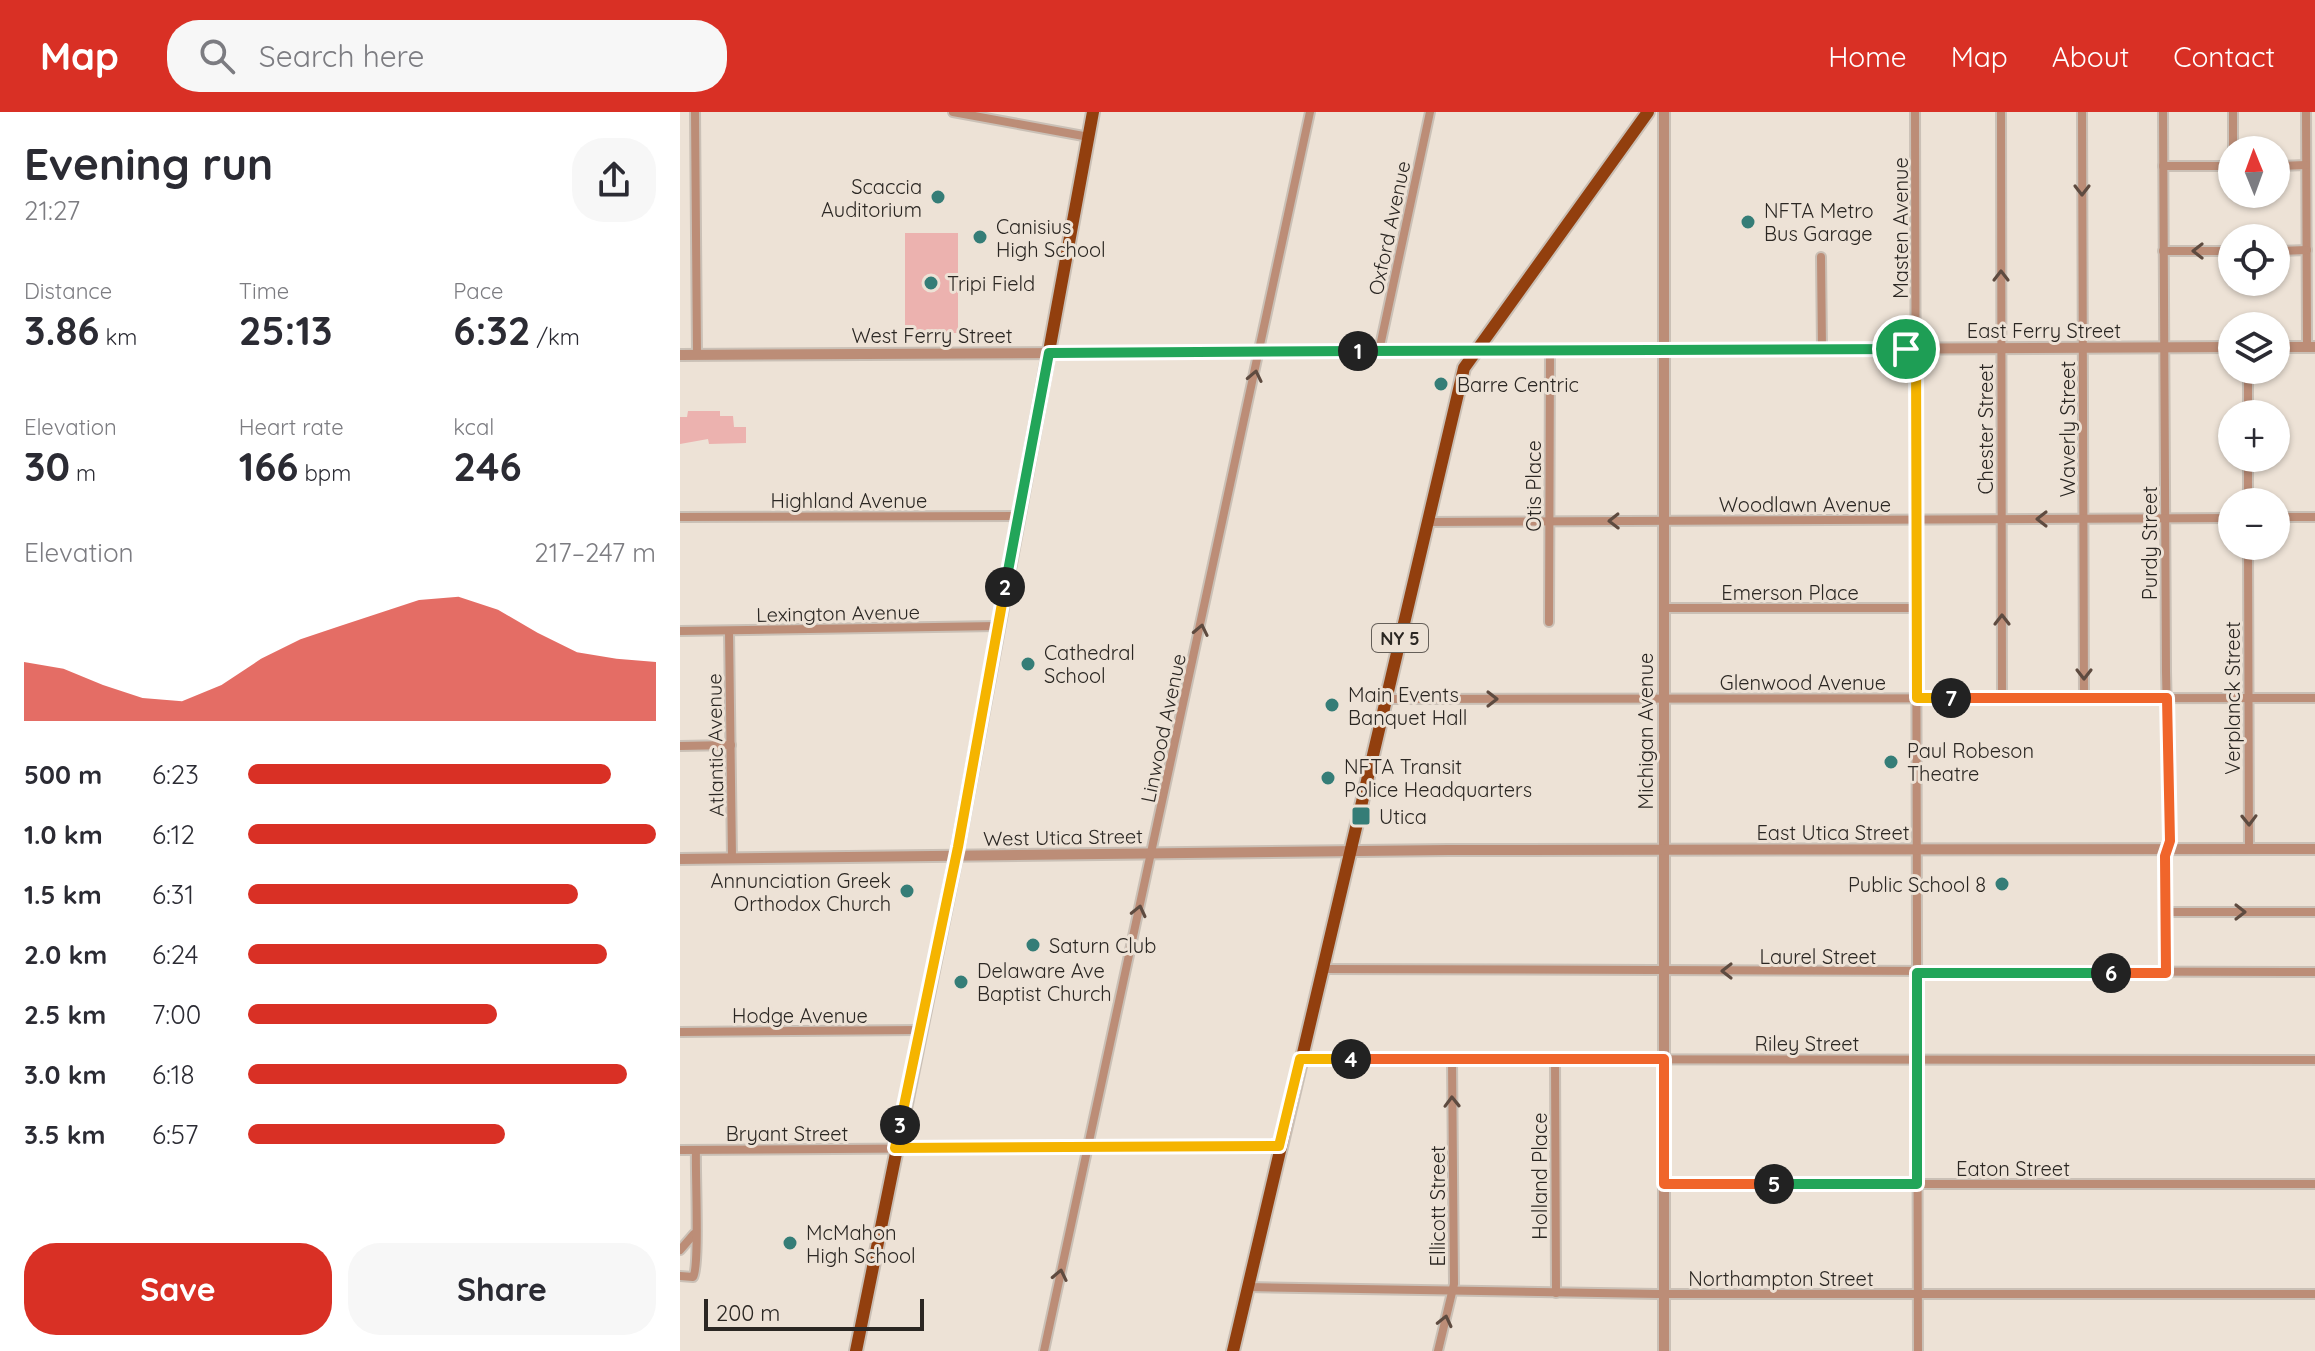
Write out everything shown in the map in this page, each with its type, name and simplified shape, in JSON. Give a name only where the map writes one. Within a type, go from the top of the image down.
[{"type":"main road","points":[[856,1351],[956,856],[1093,112]]},
{"type":"main road","name":"NY 5","points":[[1233,1351],[1459,385],[1473,351],[1648,112]]},
{"type":"street","points":[[695,112],[697,355]]},
{"type":"street","points":[[953,112],[1089,137]]},
{"type":"street","name":"Linwood Avenue","points":[[1044,1351],[1261,352],[1310,112]]},
{"type":"street","name":"Oxford Avenue","points":[[1379,351],[1430,112]]},
{"type":"street","name":"Michigan Avenue","points":[[1664,112],[1664,1351]]},
{"type":"street","name":"Masten Avenue","points":[[1915,112],[1918,1351]]},
{"type":"street","name":"Chester Street","points":[[2001,112],[2002,698]]},
{"type":"street","name":"Waverly Street","points":[[2082,112],[2084,698]]},
{"type":"street","name":"Purdy Street","points":[[2163,112],[2170,841],[2167,850],[2166,973]]},
{"type":"street","points":[[2233,112],[2233,136]]},
{"type":"street","points":[[2290,347],[2311,347],[2306,112]]},
{"type":"street","points":[[2290,166],[2306,165]]},
{"type":"street","points":[[2163,166],[2218,166]]},
{"type":"street","points":[[2290,251],[2307,250]]},
{"type":"street","points":[[2163,251],[2218,251]]},
{"type":"street","points":[[1821,257],[1822,349]]},
{"type":"street","name":"East Ferry Street","points":[[1473,351],[2218,347]]},
{"type":"street","name":"West Ferry Street","points":[[680,355],[1473,351]]},
{"type":"street","name":"Otis Place","points":[[1549,622],[1550,351]]},
{"type":"street","name":"Highland Avenue","points":[[680,517],[1018,516]]},
{"type":"street","points":[[2290,517],[2315,517]]},
{"type":"street","name":"Woodlawn Avenue","points":[[1427,522],[2218,518]]},
{"type":"street","name":"Verplanck Street","points":[[2248,560],[2249,850]]},
{"type":"street","name":"Emerson Place","points":[[1663,608],[1917,608]]},
{"type":"street","name":"Lexington Avenue","points":[[680,631],[997,626]]},
{"type":"street","name":"Atlantic Avenue","points":[[729,631],[732,858]]},
{"type":"street","name":"Glenwood Avenue","points":[[1386,699],[2315,698]]},
{"type":"street","points":[[680,746],[731,745]]},
{"type":"street","name":"East Utica Street","points":[[1351,851],[2315,849]]},
{"type":"street","name":"West Utica Street","points":[[680,859],[1351,851]]},
{"type":"street","points":[[2166,912],[2315,912]]},
{"type":"street","name":"Laurel Street","points":[[1322,969],[2315,972]]},
{"type":"street","name":"Hodge Avenue","points":[[680,1032],[919,1030]]},
{"type":"street","name":"Riley Street","points":[[1300,1059],[2315,1060]]},
{"type":"street","name":"Ellicott Street","points":[[1438,1351],[1452,1291],[1452,1059]]},
{"type":"street","name":"Holland Place","points":[[1555,1059],[1556,1293]]},
{"type":"street","name":"Bryant Street","points":[[680,1150],[1279,1146]]},
{"type":"street","points":[[680,1276],[693,1277],[696,1272],[696,1150]]},
{"type":"street","name":"Eaton Street","points":[[1664,1184],[2315,1184]]},
{"type":"street","points":[[680,1250],[694,1234]]},
{"type":"street","name":"Northampton Street","points":[[1247,1287],[1664,1294],[2315,1294]]},
{"type":"shaded area","name":"Tripi Field","points":[[905,233],[958,233],[958,333],[905,333]]},
{"type":"shaded area","points":[[688,411],[720,411],[720,416],[733,416],[734,427],[746,427],[746,443],[709,444],[708,439],[680,444],[680,417],[687,417]]},
{"type":"place","name":"Scaccia Auditorium","points":[[938,197]]},
{"type":"place","name":"NFTA Metro Bus Garage","points":[[1748,222]]},
{"type":"place","name":"Canisius High School","points":[[980,237]]},
{"type":"place","name":"Tripi Field","points":[[931,283]]},
{"type":"place","name":"Barre Centric","points":[[1441,384]]},
{"type":"place","name":"Cathedral School","points":[[1028,664]]},
{"type":"place","name":"Main Events Banquet Hall","points":[[1332,705]]},
{"type":"place","name":"Paul Robeson Theatre","points":[[1891,762]]},
{"type":"place","name":"NFTA Transit Police Headquarters","points":[[1328,778]]},
{"type":"place","name":"Utica","points":[[1361,816]]},
{"type":"place","name":"Public School 8","points":[[2002,884]]},
{"type":"place","name":"Annunciation Greek Orthodox Church","points":[[907,891]]},
{"type":"place","name":"Saturn Club","points":[[1033,945]]},
{"type":"place","name":"Delaware Ave Baptist Church","points":[[961,982]]},
{"type":"place","name":"McMahon High School","points":[[790,1243]]},
{"type":"route","points":[[1906,349],[1916,349],[1917,698],[2167,698],[2170,841],[2165,856],[2166,973],[1917,973],[1917,1184],[1664,1184],[1664,1059],[1300,1059],[1279,1146],[895,1148],[958,847],[1049,353],[1906,349]]}]
